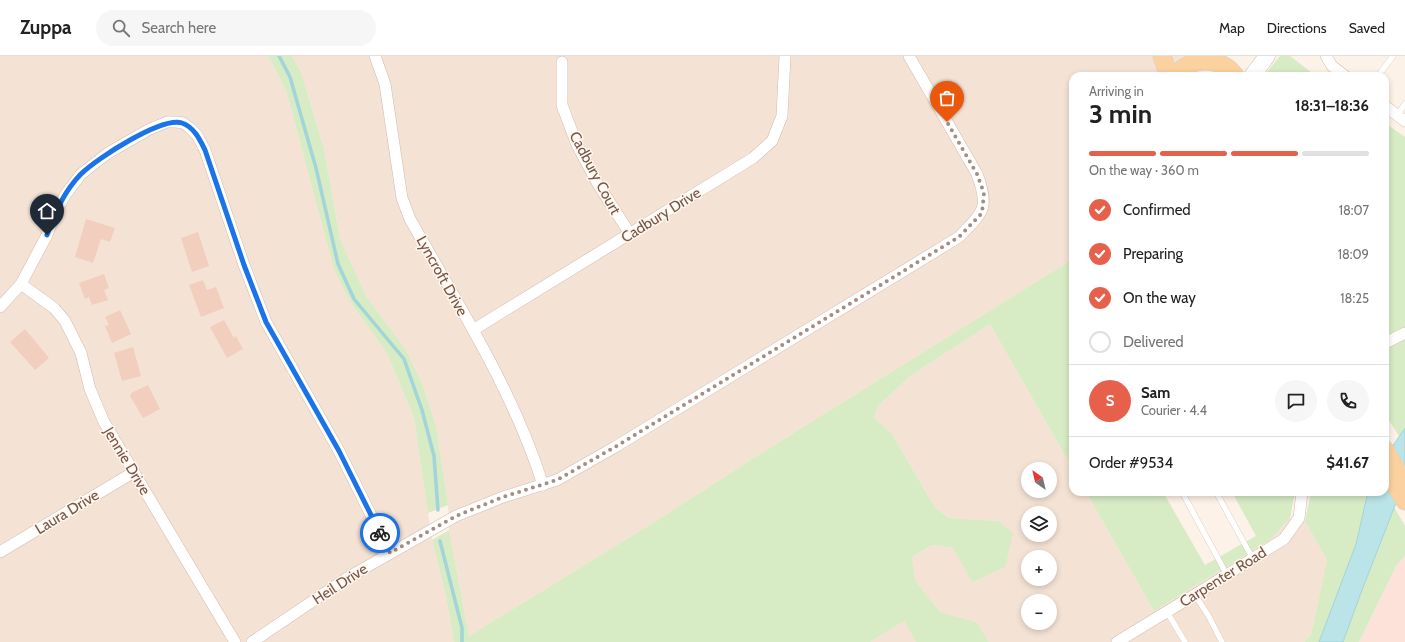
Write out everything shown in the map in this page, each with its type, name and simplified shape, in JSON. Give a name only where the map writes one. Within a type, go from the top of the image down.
[{"type":"main road","points":[[1255,72],[1267,56]]},
{"type":"main road","points":[[1170,68],[1209,57],[1228,66],[1232,72]]},
{"type":"main road","points":[[1389,457],[1405,484]]},
{"type":"main road","points":[[1389,475],[1405,501]]},
{"type":"street","name":"Lyncroft Drive","points":[[375,56],[385,84],[402,198],[410,219],[473,330],[515,410],[532,452],[543,485]]},
{"type":"street","name":"Cadbury Drive","points":[[473,330],[753,158],[772,141],[782,116],[785,56]]},
{"type":"street","name":"Heil Drive","points":[[252,642],[347,578],[456,516],[503,497],[557,480],[615,447],[959,237],[982,213],[984,193],[977,174],[909,56]]},
{"type":"street","points":[[1326,56],[1332,66],[1340,72]]},
{"type":"street","name":"Cadbury Court","points":[[562,62],[562,104],[577,145],[598,184],[630,234]]},
{"type":"street","points":[[1389,109],[1401,118]]},
{"type":"street","points":[[0,307],[22,284],[47,235],[55,213],[66,194],[81,174],[108,153],[148,130],[167,122],[183,123],[197,135],[205,150],[244,265],[266,322],[339,451],[390,553]]},
{"type":"street","name":"Jennie Drive","points":[[22,284],[54,308],[65,321],[81,353],[96,406],[104,422],[235,642]]},
{"type":"street","points":[[1389,341],[1405,333]]},
{"type":"street","name":"Laura Drive","points":[[0,552],[134,472]]},
{"type":"street","name":"Carpenter Road","points":[[1116,642],[1195,595],[1284,539],[1299,518],[1302,496]]},
{"type":"lane","points":[[1381,72],[1393,56]]},
{"type":"lane","points":[[1401,118],[1405,104]]},
{"type":"lane","points":[[1184,496],[1227,575]]},
{"type":"lane","points":[[1218,496],[1253,559]]},
{"type":"lane","points":[[1195,595],[1208,615],[1222,642]]},
{"type":"lane","points":[[1167,612],[1185,642]]},
{"type":"shaded area","points":[[0,56],[268,56],[286,90],[334,270],[349,300],[387,353],[414,418],[432,540],[446,597],[454,642],[0,642]]},
{"type":"shaded area","points":[[292,56],[1188,56],[1170,72],[1069,72],[1069,261],[779,442],[648,526],[469,636],[449,530],[448,505],[436,426],[422,383],[406,350],[366,296],[340,239],[324,149],[301,72]]},
{"type":"shaded area","points":[[990,324],[1069,462],[1069,496],[1088,496],[1154,611],[1271,539],[1290,518],[1305,521],[1327,560],[1311,635],[1304,642],[989,642],[977,622],[940,612],[915,580],[912,557],[932,545],[953,548],[973,582],[998,521],[948,518],[934,506],[892,434],[874,418],[877,407],[910,376]]},
{"type":"shaded area","points":[[1405,556],[1405,642],[1359,642],[1396,566]]},
{"type":"shaded area","points":[[904,621],[916,642],[870,642]]},
{"type":"green space","points":[[268,56],[292,56],[301,72],[324,149],[340,239],[366,296],[406,350],[422,383],[436,426],[448,505],[428,513],[414,418],[387,353],[349,300],[334,270],[286,90]]},
{"type":"green space","points":[[1280,56],[1290,56],[1311,72],[1267,72]]},
{"type":"green space","points":[[1389,126],[1405,137],[1405,428],[1399,436],[1389,421]]},
{"type":"green space","points":[[1069,261],[1069,462],[990,324],[910,376],[877,407],[874,418],[892,434],[934,506],[948,518],[998,521],[1013,533],[1005,567],[972,582],[953,548],[932,545],[912,557],[915,580],[940,612],[977,622],[989,642],[916,642],[904,621],[870,642],[454,642],[446,597],[432,540],[449,530],[469,636],[648,526],[779,442]]},
{"type":"green space","points":[[1088,496],[1165,496],[1205,565],[1256,536],[1234,496],[1294,496],[1290,518],[1271,539],[1154,611]]},
{"type":"green space","points":[[1310,496],[1367,496],[1356,544],[1319,642],[1304,642],[1311,635],[1327,560],[1305,521]]},
{"type":"green space","points":[[1394,507],[1405,526],[1405,556],[1396,566],[1359,642],[1343,642],[1362,590]]},
{"type":"water","points":[[1405,428],[1405,480],[1343,642],[1319,642],[1356,544],[1367,496],[1389,496],[1389,451]]},
{"type":"building","points":[[86,219],[115,228],[110,242],[101,239],[93,263],[75,257]]},
{"type":"building","points":[[198,232],[209,266],[192,272],[181,238]]},
{"type":"building","points":[[104,274],[109,288],[104,290],[108,300],[92,305],[89,297],[85,299],[79,283]]},
{"type":"building","points":[[203,280],[207,290],[216,287],[224,308],[201,317],[189,285]]},
{"type":"building","points":[[120,310],[131,334],[112,343],[105,326],[109,325],[105,317]]},
{"type":"building","points":[[224,320],[234,338],[236,336],[243,349],[227,358],[210,327]]},
{"type":"building","points":[[25,329],[49,358],[35,370],[10,342]]},
{"type":"building","points":[[133,347],[141,376],[122,381],[114,353]]},
{"type":"building","points":[[148,385],[160,409],[143,418],[130,396],[131,393]]},
{"type":"waterway","points":[[279,56],[290,77],[316,168],[338,264],[354,299],[404,359],[422,410],[434,456],[438,510]]},
{"type":"waterway","points":[[440,541],[462,628],[462,642]]},
{"type":"way so far","points":[[380,533],[390,553],[456,516],[503,497],[557,480],[615,447],[914,263],[959,237],[982,213],[984,193],[977,174],[947,122]]},
{"type":"route","points":[[47,235],[55,213],[66,194],[81,174],[108,153],[148,130],[167,122],[183,123],[190,128],[197,135],[205,150],[244,265],[266,322],[339,451],[380,533]]}]
